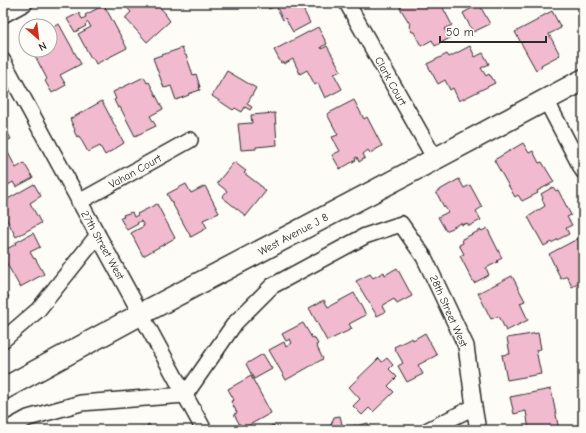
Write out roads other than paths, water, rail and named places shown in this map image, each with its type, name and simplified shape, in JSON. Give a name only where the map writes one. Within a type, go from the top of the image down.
[{"type":"street","points":[[3,15],[25,3]]},
{"type":"street","name":"Clark Court","points":[[347,3],[435,159]]},
{"type":"street","name":"27th Street West","points":[[3,60],[204,430]]},
{"type":"street","name":"West Avenue J 8","points":[[3,389],[141,314],[583,80]]},
{"type":"street","points":[[546,100],[583,171]]},
{"type":"street","name":"Vahan Court","points":[[79,202],[190,140]]},
{"type":"street","name":"28th Street West","points":[[185,395],[235,323],[272,286],[364,236],[401,224],[424,257],[466,346],[478,430]]},
{"type":"street","points":[[3,340],[38,310],[98,235]]},
{"type":"street","points":[[6,430],[28,418],[81,403],[185,395]]},
{"type":"street","points":[[428,430],[474,407]]}]
